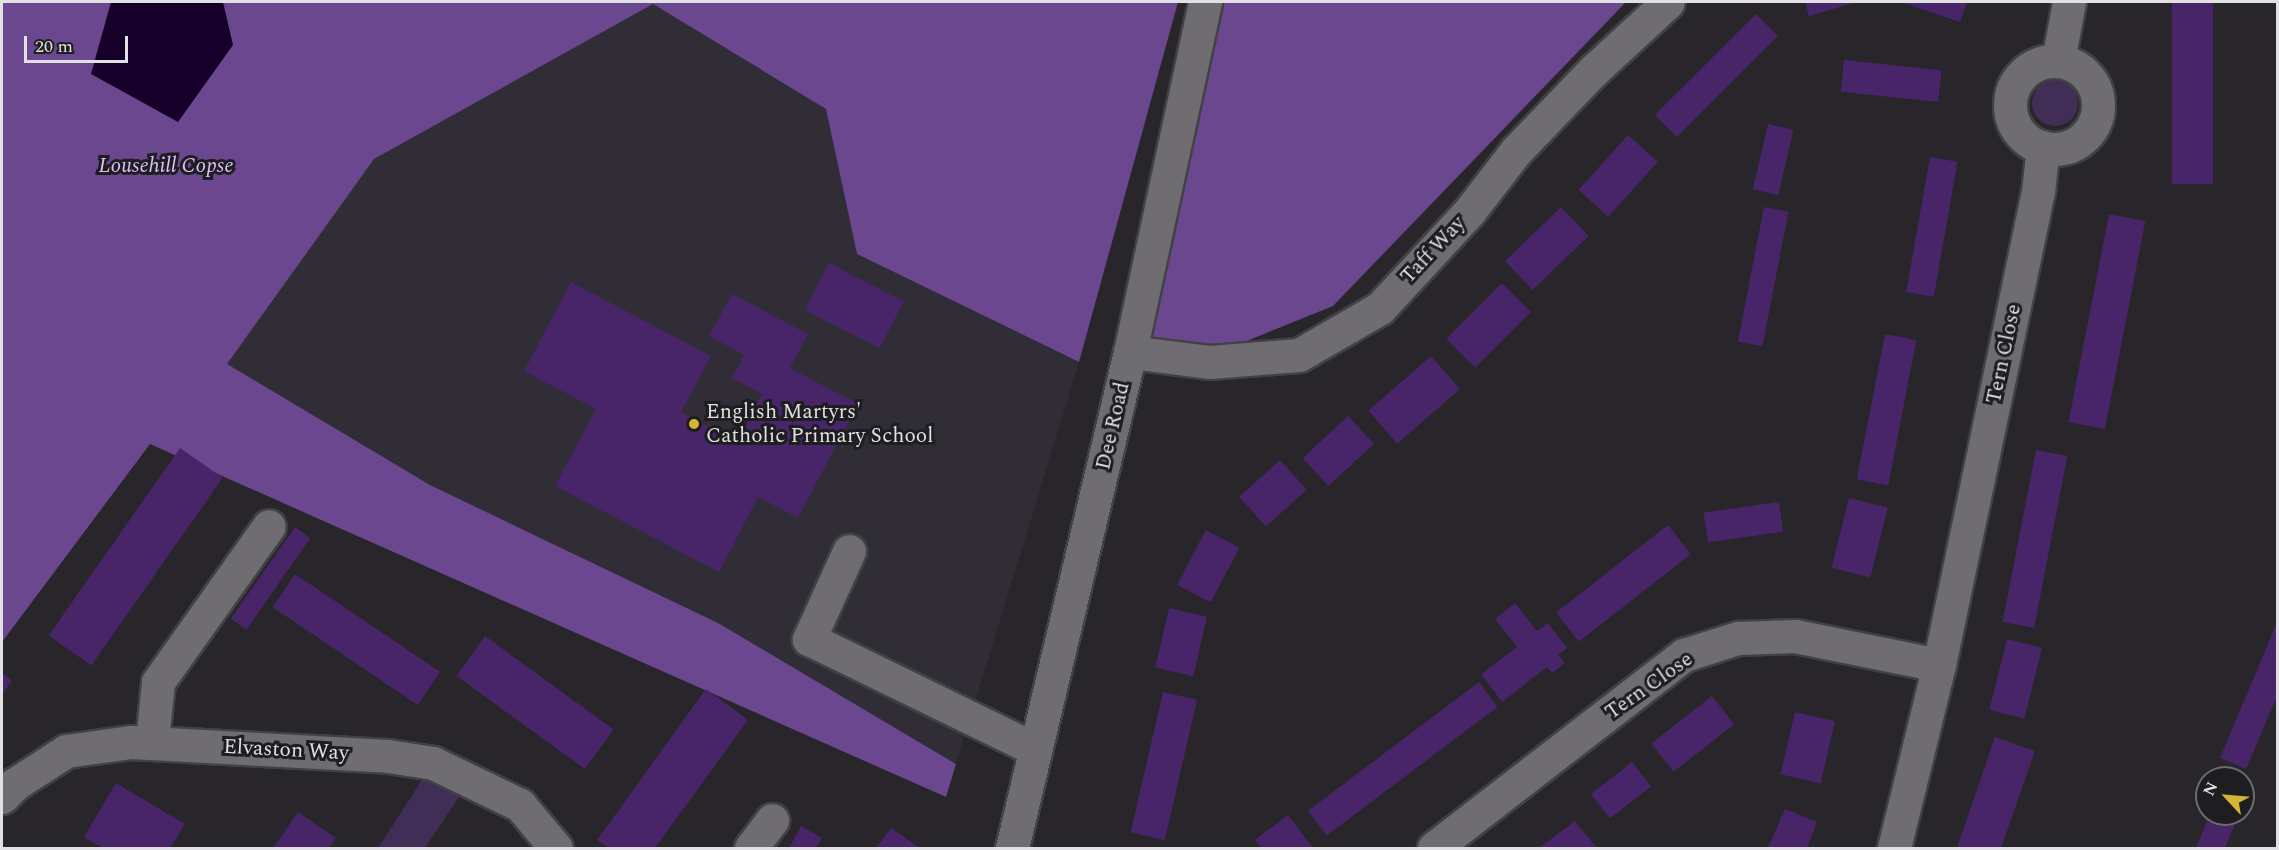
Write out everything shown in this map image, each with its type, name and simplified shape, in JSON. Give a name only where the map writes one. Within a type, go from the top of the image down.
[{"type":"street","name":"Dee Road","points":[[1012,849],[1130,352],[1205,2]]},
{"type":"street","name":"Taff Way","points":[[1130,352],[1210,362],[1299,355],[1380,308],[1469,212],[1516,151],[1594,70],[1668,2]]},
{"type":"street","points":[[2058,61],[2069,2]]},
{"type":"street","points":[[2058,61],[2085,73],[2094,85],[2098,114],[2083,139],[2071,146],[2043,147],[2030,141],[2016,125],[2010,105],[2012,91],[2031,68],[2058,61]]},
{"type":"street","name":"Tern Close","points":[[1894,849],[1939,665],[2038,192],[2043,147]]},
{"type":"street","points":[[152,741],[158,682],[269,526]]},
{"type":"street","points":[[849,551],[809,639],[1035,749]]},
{"type":"street","name":"Tern Close","points":[[1434,849],[1684,655],[1738,638],[1795,636],[1939,665]]},
{"type":"street","name":"Elvaston Way","points":[[2,797],[15,784],[66,751],[152,741],[388,756],[433,763],[520,805],[556,849]]},
{"type":"street","points":[[751,849],[772,820]]},
{"type":"shaded area","points":[[111,2],[223,2],[233,45],[178,122],[91,74]]},
{"type":"shaded area","name":"English Martyrs' Catholic Primary School","points":[[653,4],[826,109],[857,254],[1079,362],[956,764],[718,623],[430,485],[226,364],[374,159]]},
{"type":"shaded area","points":[[2055,80],[2071,87],[2078,103],[2071,119],[2055,126],[2039,119],[2032,103],[2039,87]]},
{"type":"shaded area","points":[[433,763],[471,779],[425,848],[378,848]]},
{"type":"green space","name":"Lousehill Copse","points":[[2,2],[1178,2],[1079,362],[857,254],[826,109],[653,4],[374,159],[227,364],[430,485],[718,623],[956,764],[946,797],[150,444],[2,642]]},
{"type":"green space","points":[[1220,2],[1626,2],[1333,306],[1232,347],[1142,347]]},
{"type":"building","points":[[1805,2],[1857,2],[1809,16]]},
{"type":"building","points":[[1901,2],[1967,2],[1960,22]]},
{"type":"building","points":[[2172,2],[2213,2],[2213,184],[2172,184]]},
{"type":"building","points":[[1756,14],[1778,36],[1677,137],[1655,115]]},
{"type":"building","points":[[1844,60],[1941,70],[1938,102],[1841,92]]},
{"type":"building","points":[[1768,124],[1793,130],[1778,195],[1753,189]]},
{"type":"building","points":[[1628,135],[1658,162],[1608,217],[1578,190]]},
{"type":"building","points":[[1930,157],[1958,162],[1934,297],[1906,292]]},
{"type":"building","points":[[1561,207],[1589,236],[1533,290],[1505,261]]},
{"type":"building","points":[[1764,207],[1789,212],[1762,346],[1738,341]]},
{"type":"building","points":[[2109,214],[2145,221],[2105,429],[2069,422]]},
{"type":"building","points":[[829,263],[904,301],[880,348],[805,310]]},
{"type":"building","points":[[571,282],[711,356],[681,412],[737,442],[762,394],[732,378],[744,355],[709,336],[732,294],[808,334],[790,368],[858,404],[798,518],[758,497],[719,572],[555,486],[596,409],[524,371]]},
{"type":"building","points":[[1502,283],[1531,312],[1475,368],[1446,339]]},
{"type":"building","points":[[1885,334],[1916,340],[1888,485],[1857,479]]},
{"type":"building","points":[[1431,356],[1460,389],[1397,444],[1368,410]]},
{"type":"building","points":[[1348,416],[1374,444],[1329,486],[1303,458]]},
{"type":"building","points":[[180,448],[223,478],[91,665],[49,636]]},
{"type":"building","points":[[2036,450],[2067,456],[2034,628],[2003,622]]},
{"type":"building","points":[[1280,460],[1307,490],[1266,527],[1239,497]]},
{"type":"building","points":[[1849,498],[1888,508],[1870,578],[1832,568]]},
{"type":"building","points":[[1779,502],[1783,532],[1708,542],[1704,513]]},
{"type":"building","points":[[1668,525],[1691,554],[1579,642],[1556,612]]},
{"type":"building","points":[[295,527],[311,538],[246,630],[231,619]]},
{"type":"building","points":[[1206,530],[1240,548],[1210,603],[1177,585]]},
{"type":"building","points":[[295,574],[440,672],[418,705],[273,607]]},
{"type":"building","points":[[1515,603],[1537,631],[1548,623],[1567,648],[1558,655],[1565,663],[1552,673],[1547,667],[1502,702],[1481,674],[1517,647],[1495,619]]},
{"type":"building","points":[[1169,608],[1207,617],[1193,676],[1155,667]]},
{"type":"building","points":[[2278,620],[2278,694],[2247,766],[2239,766],[2220,758]]},
{"type":"building","points":[[485,636],[614,729],[585,769],[456,676]]},
{"type":"building","points":[[2007,639],[2042,648],[2024,719],[1989,710]]},
{"type":"building","points":[[2,673],[12,680],[2,695]]},
{"type":"building","points":[[1479,682],[1498,707],[1327,836],[1308,811]]},
{"type":"building","points":[[706,689],[748,720],[655,848],[609,848],[597,840]]},
{"type":"building","points":[[1163,692],[1197,700],[1165,840],[1131,832]]},
{"type":"building","points":[[1712,696],[1734,724],[1673,772],[1651,743]]},
{"type":"building","points":[[1795,712],[1835,721],[1821,784],[1781,774]]},
{"type":"building","points":[[1995,737],[2035,751],[2001,848],[1957,848]]},
{"type":"building","points":[[1632,762],[1651,786],[1610,818],[1591,794]]},
{"type":"building","points":[[116,783],[185,824],[170,848],[103,848],[84,837]]},
{"type":"building","points":[[1785,809],[1817,822],[1807,848],[1768,848]]},
{"type":"building","points":[[298,812],[336,838],[329,848],[273,848]]},
{"type":"building","points":[[1288,815],[1313,848],[1262,848],[1255,840]]},
{"type":"building","points":[[1575,821],[1596,847],[1539,848]]},
{"type":"building","points":[[801,826],[822,838],[816,848],[789,848]]},
{"type":"building","points":[[2205,826],[2234,826],[2225,848],[2196,848]]},
{"type":"building","points":[[891,828],[920,848],[876,848]]},
{"type":"place","name":"English Martyrs' Catholic Primary School","points":[[694,424]]}]
